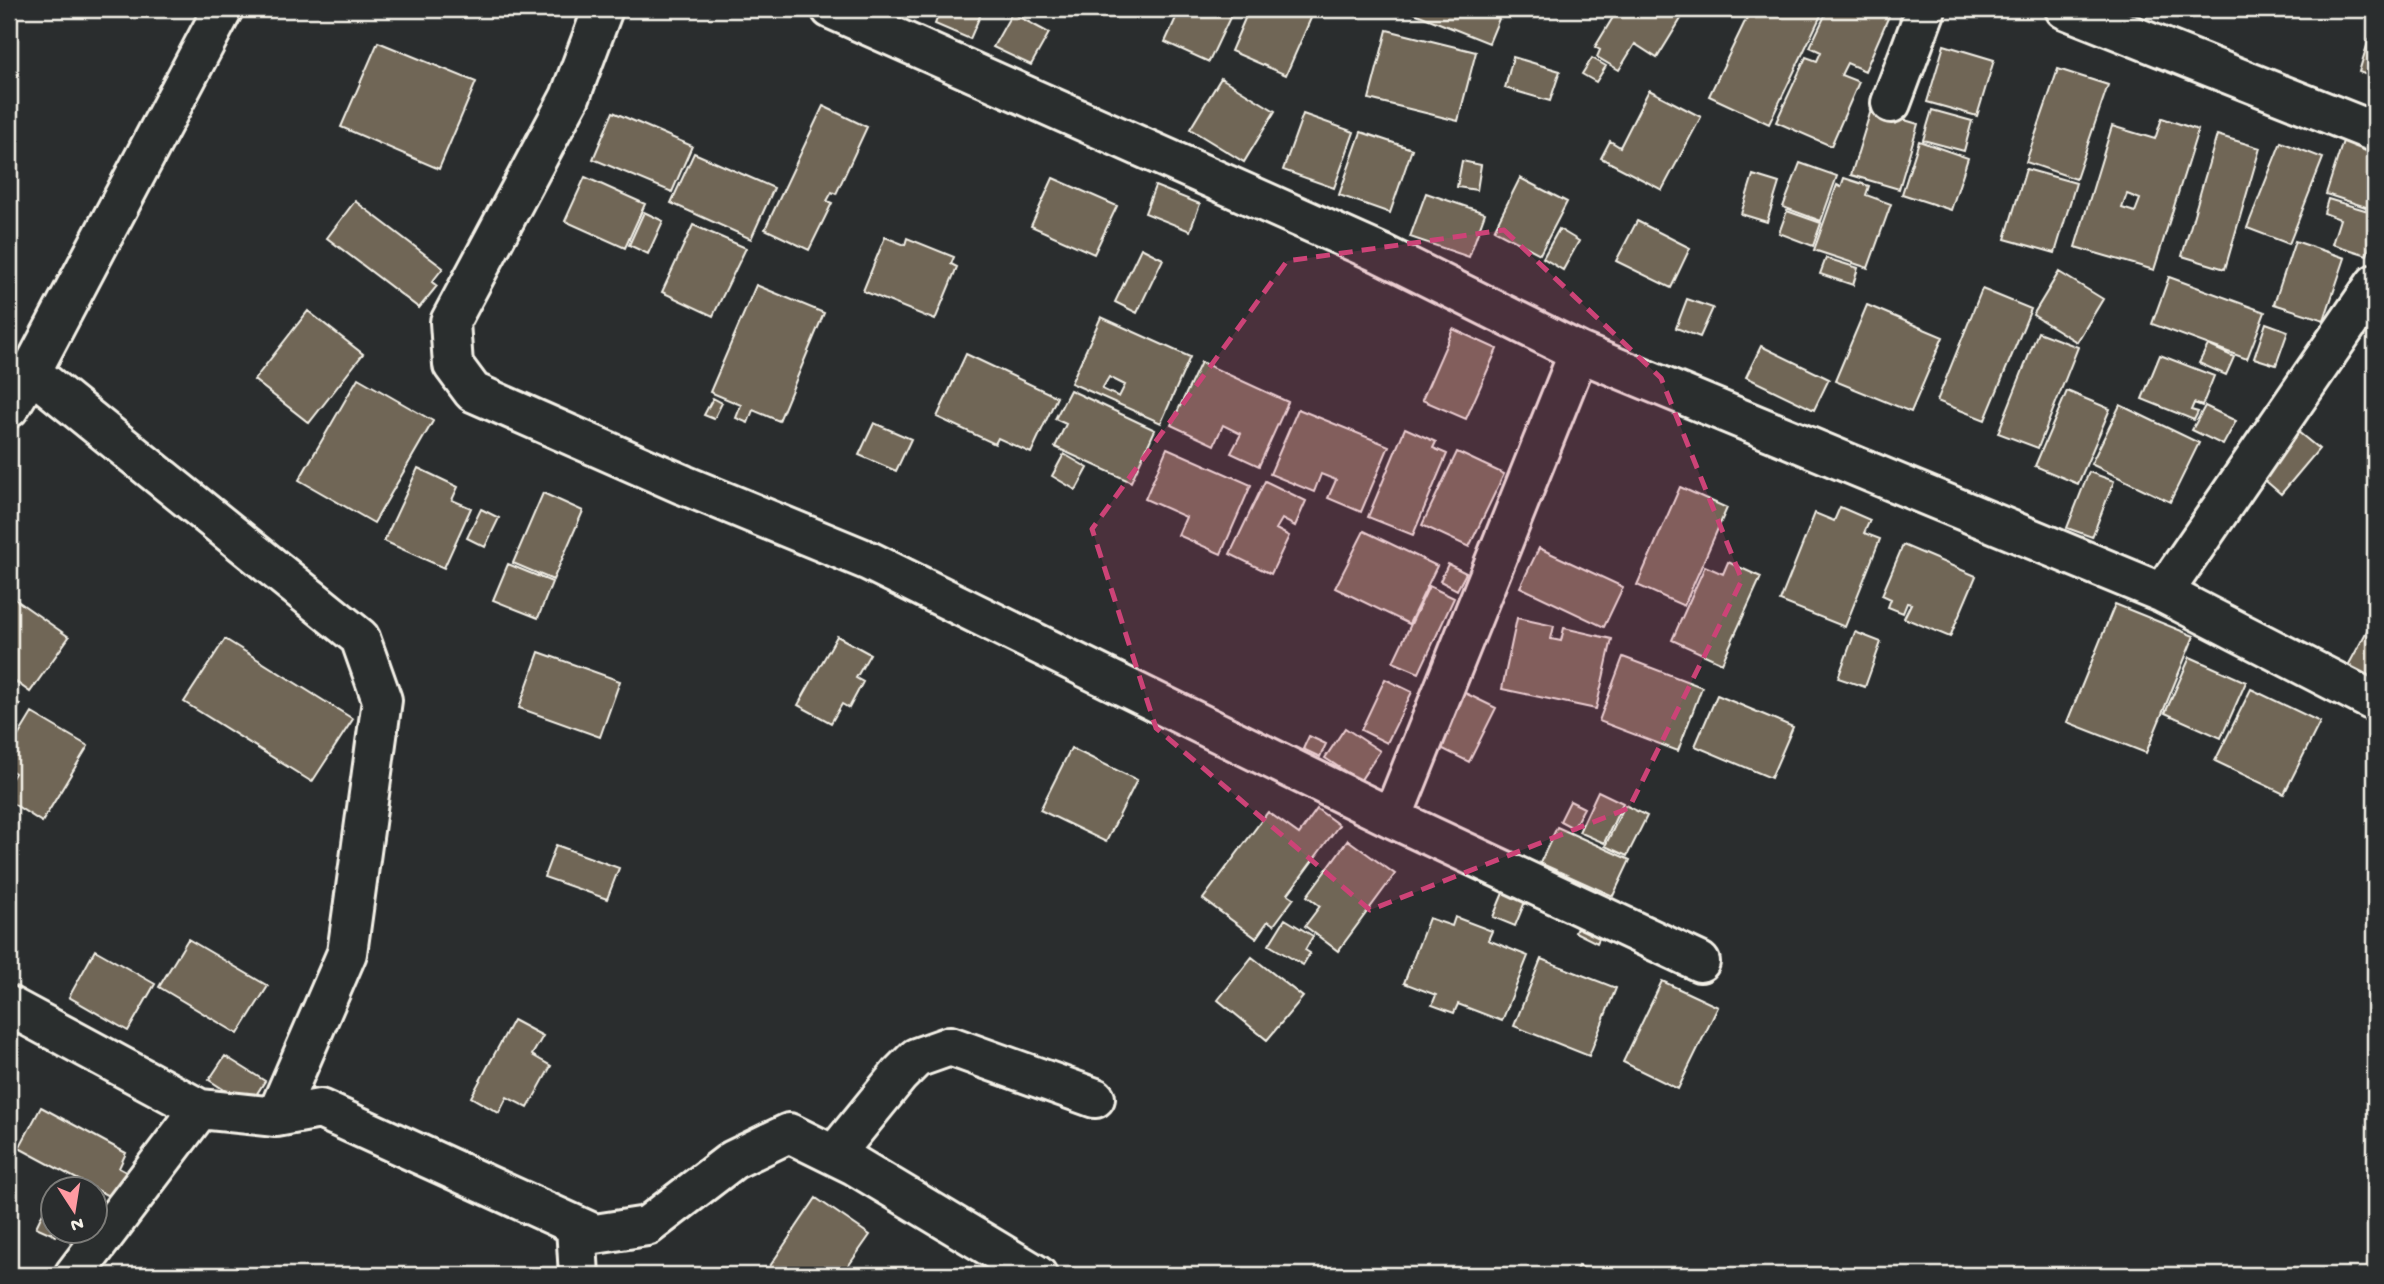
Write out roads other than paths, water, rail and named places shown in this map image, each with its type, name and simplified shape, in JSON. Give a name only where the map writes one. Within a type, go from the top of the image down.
[{"type":"street","points":[[9,408],[32,372],[223,9]]},
{"type":"street","points":[[604,9],[570,97],[450,322],[453,365],[472,392],[684,485],[869,561],[1392,818],[1700,962]]},
{"type":"street","points":[[831,9],[1382,254],[1578,352],[2163,593],[2375,702]]},
{"type":"street","points":[[1891,103],[1926,9]]},
{"type":"street","points":[[2065,9],[2375,132]]},
{"type":"street","points":[[2163,593],[2375,284]]},
{"type":"street","points":[[1392,818],[1578,352]]},
{"type":"street","points":[[32,372],[360,638],[382,700],[347,953],[276,1117]]},
{"type":"street","points":[[9,1006],[200,1109],[276,1117],[320,1109],[595,1234],[647,1226],[733,1160],[789,1133],[834,1155],[1037,1275]]},
{"type":"street","points":[[834,1155],[907,1066],[916,1058],[950,1046],[1095,1098]]},
{"type":"street","points":[[74,1275],[200,1109]]},
{"type":"street","points":[[576,1227],[579,1275]]}]
